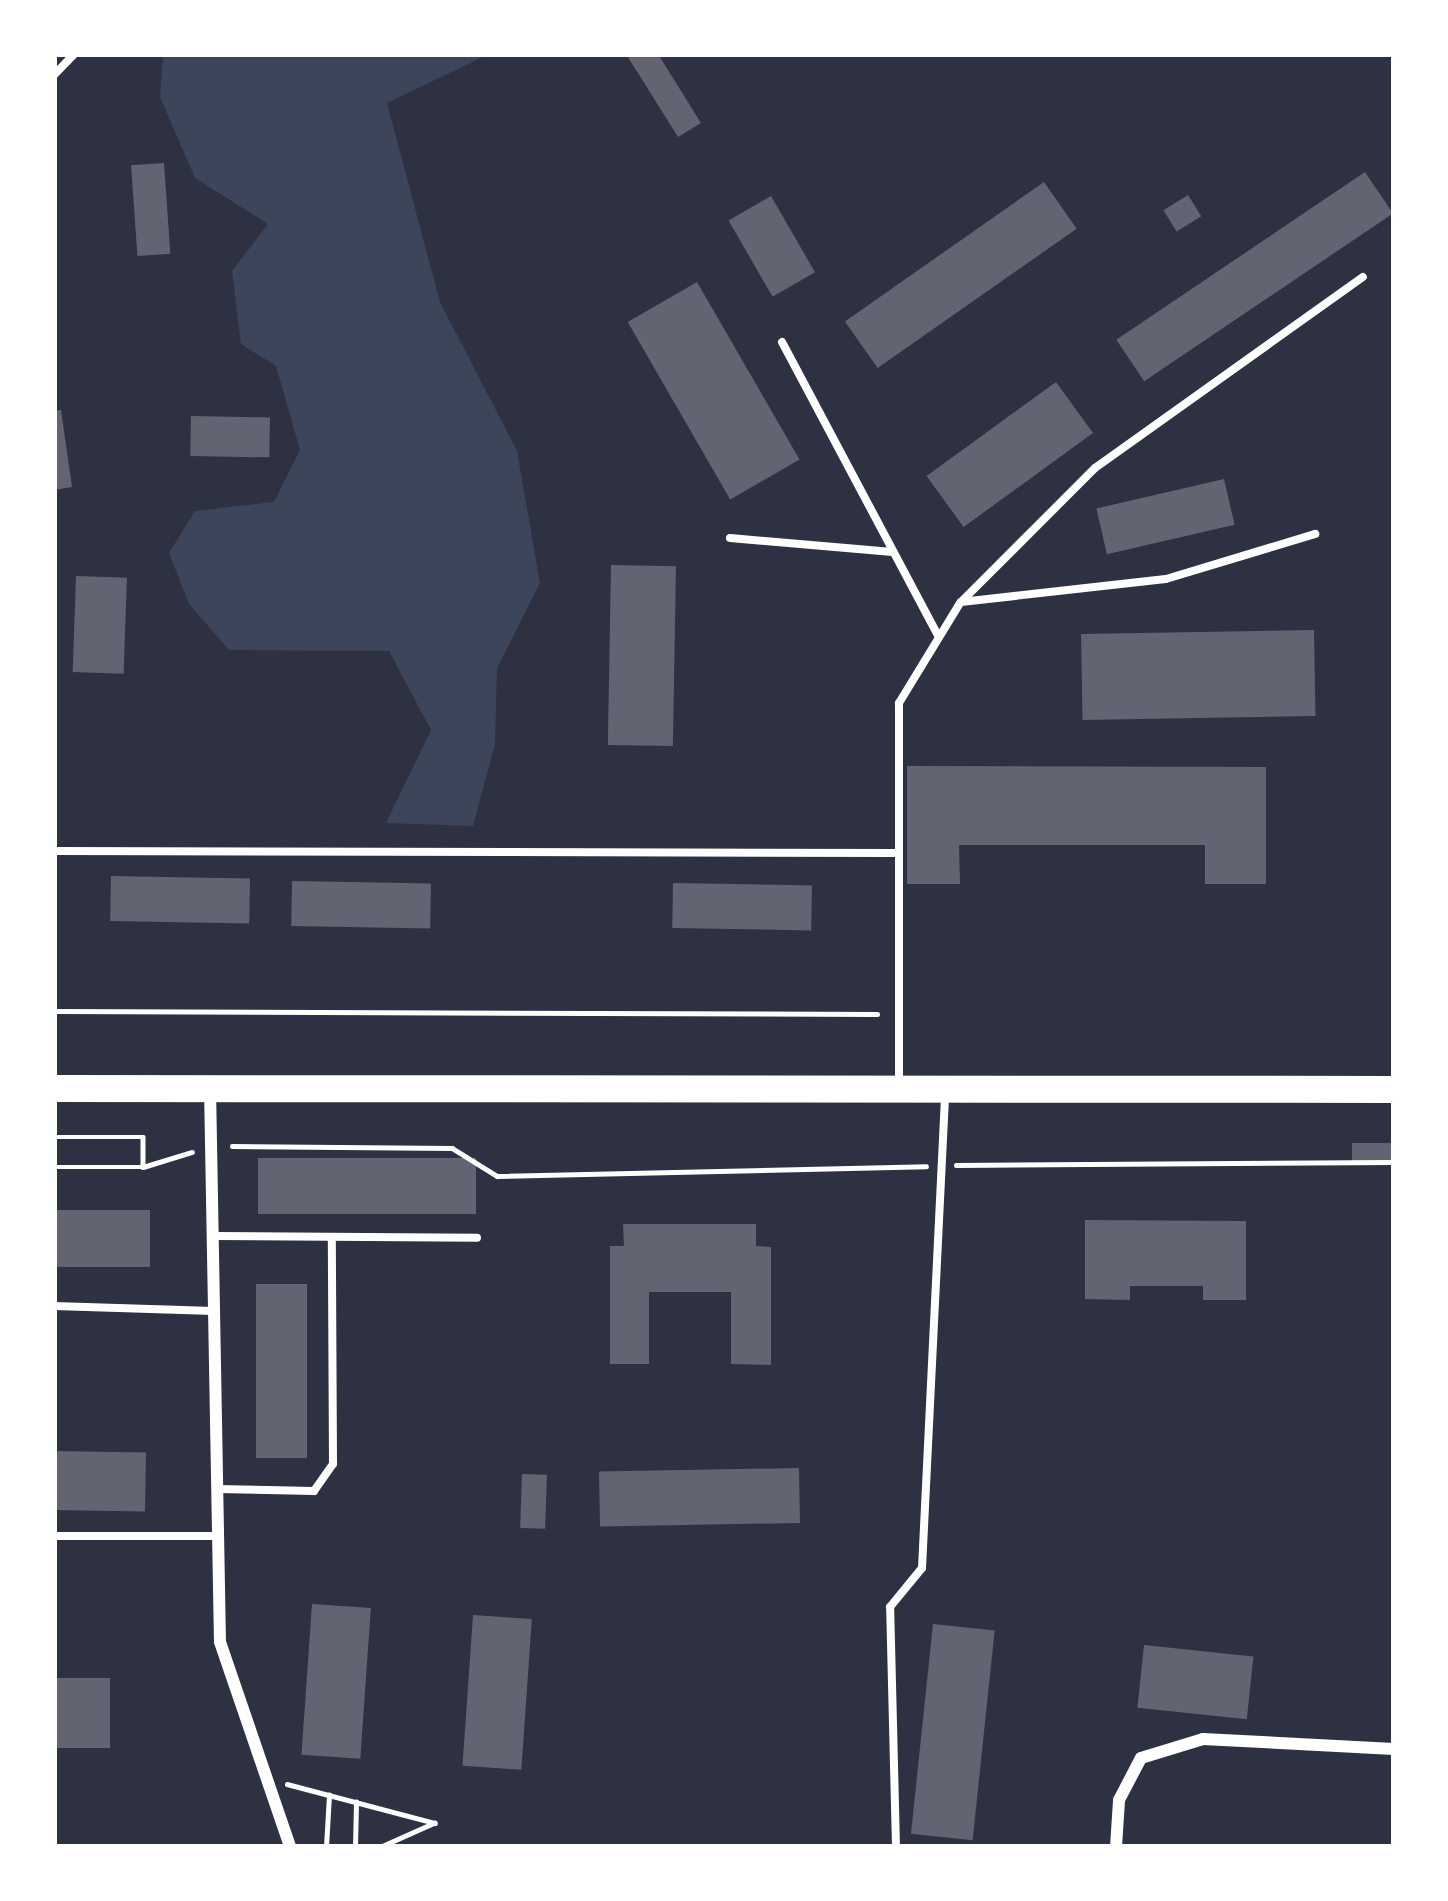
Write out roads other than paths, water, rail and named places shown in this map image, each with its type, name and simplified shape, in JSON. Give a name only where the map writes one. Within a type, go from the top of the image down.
[{"type":"highway","points":[[54,1088],[1394,1089]]},
{"type":"street","points":[[210,1088],[220,1642],[290,1847]]},
{"type":"street","points":[[1116,1847],[1119,1800],[1141,1758],[1203,1739],[1394,1749]]},
{"type":"lane","points":[[54,75],[74,54]]},
{"type":"lane","points":[[899,1086],[899,703],[960,603],[1095,468],[1363,277]]},
{"type":"lane","points":[[782,342],[939,637]]},
{"type":"lane","points":[[960,603],[1166,579],[1316,534]]},
{"type":"lane","points":[[730,538],[894,552]]},
{"type":"lane","points":[[54,851],[899,853]]},
{"type":"lane","points":[[896,1847],[890,1607],[922,1568],[945,1086]]},
{"type":"lane","points":[[213,1236],[477,1238]]},
{"type":"lane","points":[[217,1489],[314,1491],[333,1464],[332,1237]]},
{"type":"lane","points":[[54,1306],[214,1311]]},
{"type":"lane","points":[[54,1537],[218,1536]]}]
